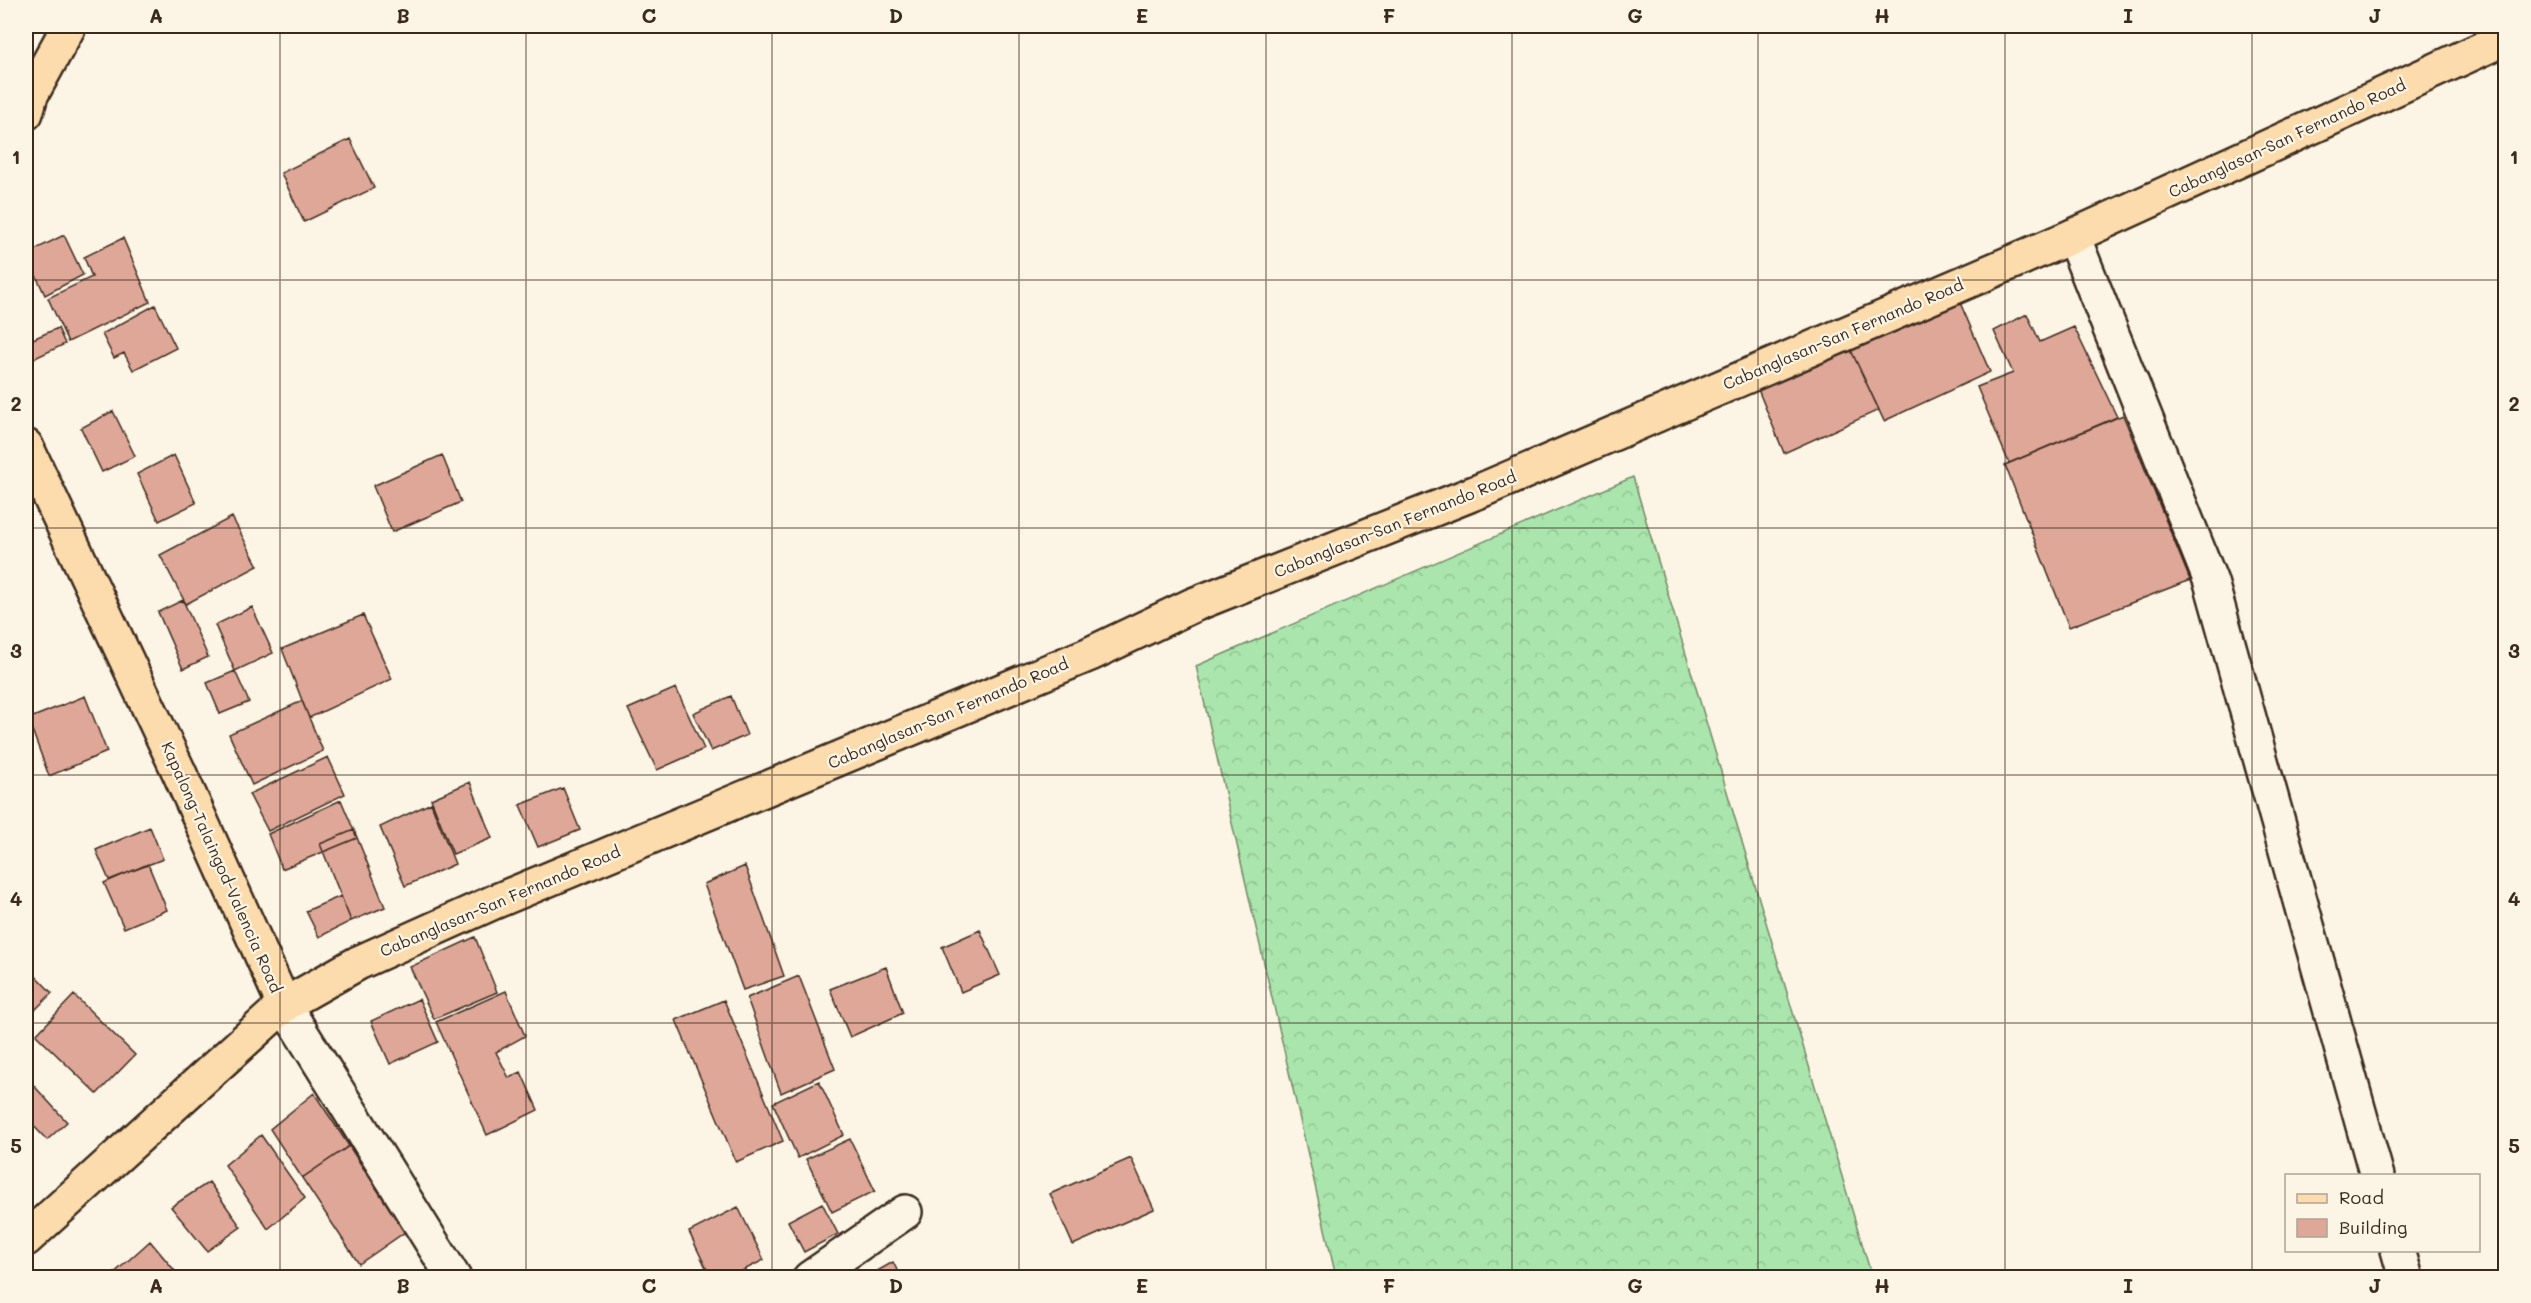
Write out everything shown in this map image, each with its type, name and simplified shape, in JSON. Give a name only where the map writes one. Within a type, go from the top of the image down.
[{"type":"main road","points":[[26,113],[31,95],[69,26]]},
{"type":"main road","name":"Cabanglasan-San Fernando Road","points":[[284,1005],[358,963],[494,902],[1090,654],[1193,605],[1482,490],[2073,236],[2505,38]]},
{"type":"main road","name":"Kapalong-Talaingod-Valencia Road","points":[[26,446],[179,771],[284,1005],[26,1239]]},
{"type":"street","points":[[2073,236],[2211,582],[2376,1174]]},
{"type":"street","points":[[284,1005],[454,1278]]},
{"type":"street","points":[[810,1278],[905,1212]]},
{"type":"street","points":[[2398,1252],[2406,1278]]},
{"type":"green space","points":[[1633,477],[1872,1277],[1336,1277],[1196,666]]},
{"type":"building","points":[[350,139],[374,188],[304,222],[281,173]]},
{"type":"building","points":[[64,235],[83,275],[45,295],[26,254]]},
{"type":"building","points":[[123,238],[150,302],[68,342],[48,298],[92,277],[84,257]]},
{"type":"building","points":[[1958,298],[1990,372],[1884,421],[1849,346]]},
{"type":"building","points":[[155,305],[176,348],[133,370],[124,353],[114,358],[102,334]]},
{"type":"building","points":[[2027,314],[2040,342],[2074,327],[2117,417],[2009,463],[1977,387],[2013,373],[1994,331]]},
{"type":"building","points":[[58,328],[65,344],[33,359],[26,342]]},
{"type":"building","points":[[1849,346],[1879,410],[1784,453],[1757,387]]},
{"type":"building","points":[[113,411],[135,456],[102,472],[81,428]]},
{"type":"building","points":[[2123,415],[2190,580],[2069,627],[2005,465]]},
{"type":"building","points":[[174,455],[196,503],[159,521],[137,474]]},
{"type":"building","points":[[442,455],[461,502],[392,532],[373,486]]},
{"type":"building","points":[[232,517],[258,566],[186,604],[160,555]]},
{"type":"building","points":[[183,600],[208,657],[183,669],[158,612]]},
{"type":"building","points":[[252,607],[273,653],[235,671],[215,625]]},
{"type":"building","points":[[363,615],[392,679],[309,718],[282,649]]},
{"type":"building","points":[[235,671],[249,702],[220,714],[207,683]]},
{"type":"building","points":[[676,688],[704,749],[657,770],[628,709]]},
{"type":"building","points":[[85,696],[107,752],[49,776],[28,719]]},
{"type":"building","points":[[731,696],[747,735],[711,751],[693,713]]},
{"type":"building","points":[[302,701],[323,751],[252,785],[229,734]]},
{"type":"building","points":[[328,757],[345,794],[268,831],[249,794]]},
{"type":"building","points":[[470,782],[492,838],[453,854],[431,799]]},
{"type":"building","points":[[563,788],[580,830],[538,847],[520,805]]},
{"type":"building","points":[[341,800],[357,838],[282,869],[268,834]]},
{"type":"building","points":[[431,803],[455,864],[405,886],[380,827]]},
{"type":"building","points":[[150,827],[163,859],[109,880],[96,850]]},
{"type":"building","points":[[354,830],[385,907],[351,921],[320,844]]},
{"type":"building","points":[[148,864],[167,910],[124,928],[104,883]]},
{"type":"building","points":[[745,866],[784,976],[743,990],[704,884]]},
{"type":"building","points":[[341,896],[351,921],[319,937],[306,911]]},
{"type":"building","points":[[980,930],[1000,975],[961,992],[942,947]]},
{"type":"building","points":[[475,937],[497,992],[434,1019],[410,967]]},
{"type":"building","points":[[26,966],[52,993],[26,1019]]},
{"type":"building","points":[[886,967],[903,1013],[850,1037],[830,989]]},
{"type":"building","points":[[799,976],[835,1069],[781,1093],[747,998]]},
{"type":"building","points":[[506,991],[525,1036],[496,1052],[509,1078],[521,1072],[538,1110],[487,1135],[436,1022]]},
{"type":"building","points":[[74,995],[135,1055],[97,1094],[36,1035]]},
{"type":"building","points":[[419,999],[438,1042],[390,1064],[371,1021]]},
{"type":"building","points":[[724,1000],[783,1141],[736,1162],[676,1020]]},
{"type":"building","points":[[26,1077],[67,1122],[47,1140],[26,1118]]},
{"type":"building","points":[[819,1081],[844,1135],[798,1158],[773,1103]]},
{"type":"building","points":[[314,1093],[349,1146],[302,1178],[270,1129]]},
{"type":"building","points":[[261,1135],[305,1198],[268,1229],[225,1165]]},
{"type":"building","points":[[850,1139],[875,1191],[832,1212],[806,1159]]},
{"type":"building","points":[[349,1146],[405,1232],[359,1264],[302,1178]]},
{"type":"building","points":[[1131,1158],[1154,1209],[1073,1245],[1050,1194]]},
{"type":"building","points":[[209,1182],[241,1227],[207,1251],[171,1207]]},
{"type":"building","points":[[822,1203],[838,1234],[804,1252],[788,1221]]},
{"type":"building","points":[[738,1207],[764,1260],[728,1278],[711,1278],[689,1232]]},
{"type":"building","points":[[150,1241],[175,1271],[167,1278],[113,1278],[111,1276]]},
{"type":"building","points":[[893,1262],[901,1278],[865,1278]]}]
